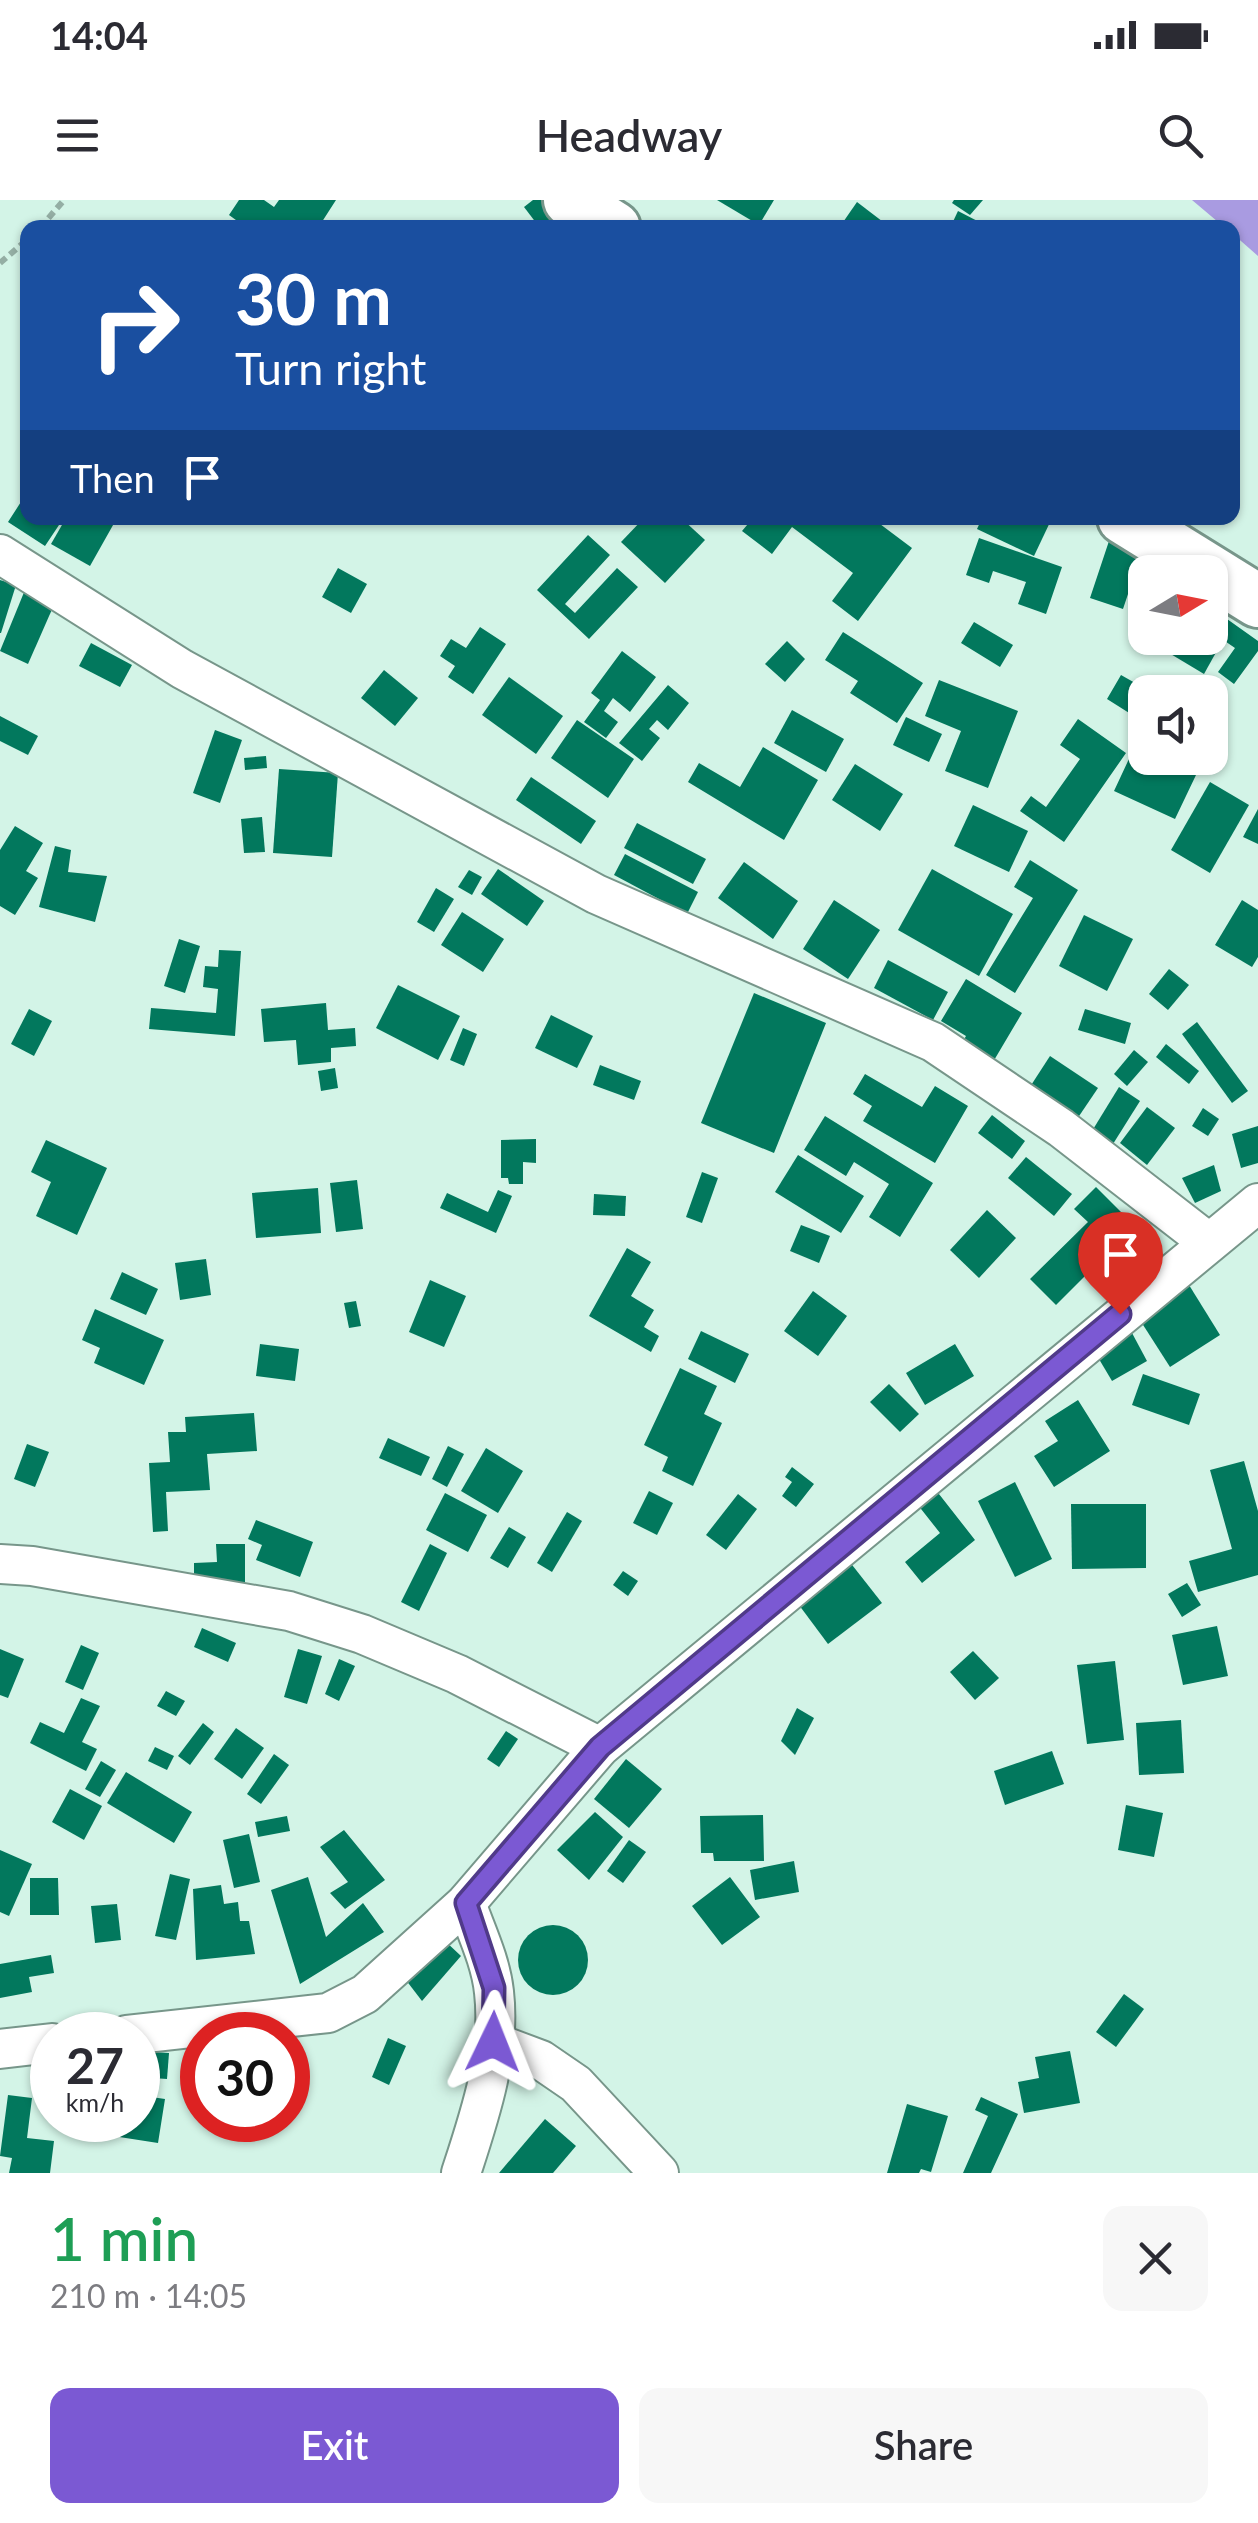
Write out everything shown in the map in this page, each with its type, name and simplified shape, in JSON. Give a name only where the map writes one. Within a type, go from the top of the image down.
[{"type":"street","points":[[570,200],[601,220]]},
{"type":"street","points":[[1135,525],[1258,600]]},
{"type":"street","points":[[0,554],[182,669],[596,894],[933,1042],[1061,1128],[1208,1242]]},
{"type":"street","points":[[160,2031],[328,2013],[366,1994],[466,1903],[600,1747],[1258,1203]]},
{"type":"street","points":[[0,1564],[32,1566],[289,1611],[362,1634],[457,1674],[600,1747]]},
{"type":"street","points":[[461,2173],[485,2098],[493,2042],[494,1988],[466,1903]]},
{"type":"street","points":[[493,2042],[541,2060],[576,2084],[658,2173]]},
{"type":"street","points":[[0,2049],[30,2046]]},
{"type":"path","points":[[47,220],[64,200]]},
{"type":"path","points":[[0,262],[20,245]]},
{"type":"shaded area","points":[[1192,200],[1258,200],[1258,256],[1240,240],[1240,220],[1216,220]]},
{"type":"building","points":[[239,200],[264,200],[274,207],[279,200],[336,200],[323,220],[236,220],[229,215]]},
{"type":"building","points":[[533,200],[551,200],[566,220],[534,220],[524,207]]},
{"type":"building","points":[[717,200],[774,200],[762,220],[751,220]]},
{"type":"building","points":[[983,200],[970,215],[952,203]]},
{"type":"building","points":[[857,202],[881,220],[845,220]]},
{"type":"building","points":[[958,211],[975,220],[954,220]]},
{"type":"building","points":[[20,503],[20,525],[59,525],[45,546],[8,522]]},
{"type":"building","points":[[62,525],[113,525],[90,566],[51,544]]},
{"type":"building","points":[[637,525],[689,525],[705,540],[665,583],[621,542]]},
{"type":"building","points":[[747,525],[881,525],[912,548],[858,621],[832,601],[853,573],[792,527],[772,554],[742,531]]},
{"type":"building","points":[[979,525],[1049,525],[1034,556],[977,529]]},
{"type":"building","points":[[588,535],[610,555],[565,604],[575,613],[617,568],[638,587],[589,639],[537,590]]},
{"type":"building","points":[[979,538],[1062,567],[1046,614],[1018,604],[1026,582],[993,571],[989,583],[966,575]]},
{"type":"building","points":[[1109,541],[1142,552],[1128,555],[1128,594],[1123,609],[1090,598]]},
{"type":"building","points":[[338,568],[367,584],[351,613],[322,597]]},
{"type":"building","points":[[0,580],[16,585],[1,633],[0,633]]},
{"type":"building","points":[[27,585],[57,598],[28,664],[0,651]]},
{"type":"building","points":[[1228,620],[1258,641],[1258,651],[1234,684],[1228,675],[1218,672],[1235,648],[1228,643]]},
{"type":"building","points":[[974,622],[1013,645],[1000,667],[961,643]]},
{"type":"building","points":[[480,627],[506,644],[473,694],[448,677],[455,666],[440,656],[451,639],[466,648]]},
{"type":"building","points":[[843,632],[923,683],[897,723],[850,693],[858,681],[825,660]]},
{"type":"building","points":[[787,641],[805,659],[785,682],[765,664]]},
{"type":"building","points":[[91,643],[132,665],[120,687],[79,666]]},
{"type":"building","points":[[622,651],[656,677],[630,712],[613,698],[604,711],[618,722],[606,738],[584,722],[600,700],[591,693]]},
{"type":"building","points":[[1172,655],[1215,655],[1204,674]]},
{"type":"building","points":[[384,670],[418,698],[395,726],[361,698]]},
{"type":"building","points":[[1121,675],[1128,679],[1128,712],[1107,699]]},
{"type":"building","points":[[509,677],[563,716],[536,754],[482,715]]},
{"type":"building","points":[[939,680],[1018,711],[988,788],[945,771],[961,731],[925,716]]},
{"type":"building","points":[[668,685],[689,703],[668,730],[657,720],[649,729],[660,738],[642,761],[619,743]]},
{"type":"building","points":[[792,710],[844,739],[826,772],[774,743]]},
{"type":"building","points":[[0,716],[38,736],[28,755],[0,741]]},
{"type":"building","points":[[906,717],[942,734],[929,762],[893,745]]},
{"type":"building","points":[[1078,719],[1126,753],[1064,842],[1020,811],[1031,796],[1046,807],[1080,759],[1060,745]]},
{"type":"building","points":[[577,720],[634,759],[608,798],[551,758]]},
{"type":"building","points":[[215,730],[242,740],[220,803],[193,793]]},
{"type":"building","points":[[763,747],[818,780],[784,840],[688,782],[699,763],[740,787]]},
{"type":"building","points":[[266,756],[267,768],[245,770],[244,758]]},
{"type":"building","points":[[1128,761],[1128,775],[1196,775],[1175,819],[1114,791]]},
{"type":"building","points":[[855,764],[903,794],[880,831],[832,800]]},
{"type":"building","points":[[279,769],[338,773],[332,857],[273,853]]},
{"type":"building","points":[[531,777],[596,821],[581,844],[516,800]]},
{"type":"building","points":[[1210,782],[1249,805],[1210,873],[1171,850]]},
{"type":"building","points":[[973,805],[1028,831],[1009,872],[954,846]]},
{"type":"building","points":[[1258,809],[1258,844],[1243,837]]},
{"type":"building","points":[[262,817],[265,852],[244,853],[241,819]]},
{"type":"building","points":[[637,823],[706,859],[693,884],[624,848]]},
{"type":"building","points":[[15,826],[43,843],[26,871],[38,878],[15,915],[0,906],[0,850]]},
{"type":"building","points":[[55,846],[71,850],[68,872],[107,876],[95,922],[39,907]]},
{"type":"building","points":[[625,854],[698,892],[687,914],[614,875]]},
{"type":"building","points":[[1030,860],[1078,890],[1015,993],[986,975],[1033,898],[1014,887]]},
{"type":"building","points":[[744,862],[798,901],[773,939],[718,898]]},
{"type":"building","points":[[498,869],[544,901],[527,926],[481,894]]},
{"type":"building","points":[[932,869],[1013,914],[979,976],[898,930]]},
{"type":"building","points":[[469,870],[482,877],[472,895],[458,887]]},
{"type":"building","points":[[436,888],[454,899],[434,932],[417,922]]},
{"type":"building","points":[[834,900],[880,930],[848,979],[803,949]]},
{"type":"building","points":[[1242,900],[1258,910],[1258,957],[1252,967],[1215,945]]},
{"type":"building","points":[[462,912],[504,939],[483,972],[441,945]]},
{"type":"building","points":[[1084,915],[1133,939],[1107,991],[1059,966]]},
{"type":"building","points":[[179,939],[200,946],[185,993],[164,986]]},
{"type":"building","points":[[219,950],[241,951],[235,1036],[149,1029],[151,1008],[216,1013],[218,989],[203,987],[205,966],[218,967]]},
{"type":"building","points":[[888,960],[948,992],[933,1020],[874,988]]},
{"type":"building","points":[[1169,969],[1189,985],[1168,1010],[1149,994]]},
{"type":"building","points":[[966,979],[1022,1013],[993,1062],[962,1043],[966,1036],[941,1021]]},
{"type":"building","points":[[398,985],[460,1016],[438,1060],[376,1028]]},
{"type":"building","points":[[754,993],[826,1023],[774,1153],[701,1123]]},
{"type":"building","points":[[326,1003],[328,1030],[355,1028],[356,1046],[331,1048],[331,1062],[298,1065],[296,1040],[264,1042],[261,1009]]},
{"type":"building","points":[[29,1009],[52,1021],[34,1056],[11,1044]]},
{"type":"building","points":[[1085,1009],[1131,1023],[1125,1044],[1078,1030]]},
{"type":"building","points":[[551,1015],[593,1036],[577,1068],[535,1048]]},
{"type":"building","points":[[1197,1022],[1248,1091],[1232,1103],[1182,1034]]},
{"type":"building","points":[[463,1028],[477,1034],[464,1066],[450,1060]]},
{"type":"building","points":[[1166,1044],[1199,1071],[1189,1084],[1156,1057]]},
{"type":"building","points":[[1134,1050],[1148,1062],[1127,1086],[1114,1074]]},
{"type":"building","points":[[1050,1056],[1098,1088],[1073,1125],[1026,1093]]},
{"type":"building","points":[[600,1065],[641,1081],[634,1100],[593,1085]]},
{"type":"building","points":[[335,1068],[338,1088],[321,1091],[318,1071]]},
{"type":"building","points":[[865,1074],[922,1107],[935,1086],[968,1106],[935,1163],[863,1121],[872,1106],[853,1094]]},
{"type":"building","points":[[1119,1087],[1140,1101],[1113,1144],[1092,1131]]},
{"type":"building","points":[[1147,1107],[1175,1128],[1147,1165],[1120,1143]]},
{"type":"building","points":[[1203,1108],[1219,1119],[1208,1136],[1192,1126]]},
{"type":"building","points":[[992,1115],[1025,1141],[1012,1159],[978,1133]]},
{"type":"building","points":[[825,1116],[933,1183],[900,1237],[869,1217],[889,1184],[854,1162],[846,1176],[804,1150]]},
{"type":"building","points":[[1258,1126],[1258,1163],[1241,1168],[1232,1134]]},
{"type":"building","points":[[536,1139],[536,1163],[523,1162],[523,1184],[509,1184],[508,1178],[501,1178],[501,1140]]},
{"type":"building","points":[[46,1140],[107,1168],[77,1235],[36,1216],[51,1182],[31,1172]]},
{"type":"building","points":[[798,1155],[864,1196],[841,1233],[775,1192]]},
{"type":"building","points":[[1026,1157],[1072,1194],[1054,1216],[1008,1178]]},
{"type":"building","points":[[1214,1165],[1221,1191],[1195,1203],[1182,1178]]},
{"type":"building","points":[[702,1172],[718,1178],[702,1223],[686,1217]]},
{"type":"building","points":[[357,1180],[363,1229],[336,1232],[330,1183]]},
{"type":"building","points":[[1096,1187],[1135,1226],[1056,1305],[1030,1279],[1088,1222],[1074,1209]]},
{"type":"building","points":[[318,1188],[321,1233],[256,1238],[252,1193]]},
{"type":"building","points":[[498,1190],[512,1196],[496,1233],[440,1208],[447,1193],[488,1212]]},
{"type":"building","points":[[594,1194],[626,1196],[625,1216],[593,1215]]},
{"type":"building","points":[[987,1210],[1016,1238],[979,1278],[950,1250]]},
{"type":"building","points":[[801,1225],[830,1236],[819,1263],[790,1251]]},
{"type":"building","points":[[627,1248],[651,1262],[631,1296],[654,1310],[644,1327],[659,1336],[651,1352],[589,1316]]},
{"type":"building","points":[[206,1259],[211,1295],[180,1300],[175,1263]]},
{"type":"building","points":[[122,1272],[158,1289],[146,1315],[110,1299]]},
{"type":"building","points":[[430,1280],[466,1296],[444,1347],[409,1332]]},
{"type":"building","points":[[1189,1285],[1220,1335],[1170,1367],[1138,1317]]},
{"type":"building","points":[[813,1291],[847,1316],[818,1356],[784,1331]]},
{"type":"building","points":[[356,1301],[361,1326],[349,1328],[344,1303]]},
{"type":"building","points":[[95,1309],[164,1340],[144,1385],[94,1363],[100,1348],[82,1340]]},
{"type":"building","points":[[701,1331],[749,1354],[735,1383],[688,1359]]},
{"type":"building","points":[[1132,1333],[1147,1361],[1112,1381],[1096,1354]]},
{"type":"building","points":[[260,1344],[299,1349],[295,1381],[256,1376]]},
{"type":"building","points":[[955,1344],[974,1376],[925,1405],[906,1373]]},
{"type":"building","points":[[680,1368],[717,1386],[704,1414],[722,1423],[693,1486],[662,1471],[668,1457],[644,1445]]},
{"type":"building","points":[[1143,1374],[1200,1394],[1189,1425],[1132,1405]]},
{"type":"building","points":[[889,1384],[919,1414],[900,1432],[870,1402]]},
{"type":"building","points":[[1078,1400],[1110,1451],[1054,1487],[1034,1456],[1058,1441],[1045,1421]]},
{"type":"building","points":[[254,1413],[257,1451],[207,1454],[210,1490],[166,1492],[168,1531],[153,1532],[149,1463],[170,1462],[168,1432],[186,1432],[185,1417]]},
{"type":"building","points":[[388,1438],[430,1457],[421,1476],[379,1458]]},
{"type":"building","points":[[27,1444],[49,1452],[35,1487],[14,1479]]},
{"type":"building","points":[[448,1446],[464,1454],[447,1487],[432,1479]]},
{"type":"building","points":[[486,1448],[523,1471],[498,1513],[461,1491]]},
{"type":"building","points":[[1244,1461],[1258,1511],[1258,1575],[1198,1592],[1189,1561],[1232,1549],[1210,1470]]},
{"type":"building","points":[[792,1467],[814,1484],[796,1507],[782,1496],[792,1482],[785,1477]]},
{"type":"building","points":[[928,1480],[975,1540],[922,1583],[905,1562],[940,1533],[910,1495]]},
{"type":"building","points":[[1015,1482],[1052,1559],[1015,1577],[978,1501]]},
{"type":"building","points":[[649,1491],[673,1503],[657,1535],[633,1523]]},
{"type":"building","points":[[445,1493],[487,1515],[468,1552],[426,1530]]},
{"type":"building","points":[[738,1494],[757,1509],[726,1550],[706,1535]]},
{"type":"building","points":[[1071,1504],[1146,1504],[1146,1568],[1072,1569]]},
{"type":"building","points":[[567,1512],[582,1521],[552,1572],[537,1563]]},
{"type":"building","points":[[256,1520],[313,1542],[300,1577],[256,1560],[262,1545],[248,1539]]},
{"type":"building","points":[[509,1527],[526,1537],[508,1568],[490,1558]]},
{"type":"building","points":[[216,1544],[245,1544],[245,1583],[194,1583],[194,1563],[217,1562]]},
{"type":"building","points":[[430,1544],[447,1553],[419,1611],[401,1602]]},
{"type":"building","points":[[849,1561],[882,1603],[828,1644],[796,1601]]},
{"type":"building","points":[[623,1571],[638,1581],[628,1596],[613,1585]]},
{"type":"building","points":[[1187,1583],[1201,1605],[1182,1617],[1168,1594]]},
{"type":"building","points":[[1217,1626],[1228,1676],[1183,1685],[1172,1635]]},
{"type":"building","points":[[202,1628],[236,1643],[228,1662],[194,1647]]},
{"type":"building","points":[[81,1645],[99,1653],[83,1690],[65,1682]]},
{"type":"building","points":[[0,1649],[24,1659],[8,1698],[0,1695]]},
{"type":"building","points":[[298,1649],[322,1656],[307,1704],[284,1697]]},
{"type":"building","points":[[973,1651],[999,1678],[975,1700],[950,1672]]},
{"type":"building","points":[[339,1659],[355,1666],[339,1701],[325,1694]]},
{"type":"building","points":[[1115,1661],[1124,1740],[1087,1744],[1077,1665]]},
{"type":"building","points":[[166,1691],[185,1701],[176,1716],[157,1706]]},
{"type":"building","points":[[81,1698],[100,1706],[82,1742],[97,1749],[86,1771],[30,1743],[40,1722],[64,1733]]},
{"type":"building","points":[[797,1708],[814,1718],[795,1755],[781,1741]]},
{"type":"building","points":[[1181,1720],[1184,1773],[1139,1775],[1136,1723]]},
{"type":"building","points":[[203,1723],[214,1732],[190,1765],[178,1756]]},
{"type":"building","points":[[236,1728],[264,1748],[242,1779],[214,1759]]},
{"type":"building","points":[[506,1731],[518,1739],[499,1767],[487,1759]]},
{"type":"building","points":[[155,1747],[174,1756],[167,1770],[148,1761]]},
{"type":"building","points":[[1052,1751],[1064,1784],[1005,1805],[994,1771]]},
{"type":"building","points":[[274,1754],[289,1765],[261,1804],[247,1794]]},
{"type":"building","points":[[626,1759],[662,1789],[629,1828],[594,1799]]},
{"type":"building","points":[[101,1761],[116,1770],[100,1797],[85,1789]]},
{"type":"building","points":[[126,1772],[192,1812],[174,1843],[107,1803]]},
{"type":"building","points":[[70,1789],[102,1806],[84,1840],[52,1822]]},
{"type":"building","points":[[1126,1805],[1163,1813],[1154,1857],[1118,1850]]},
{"type":"building","points":[[595,1812],[623,1837],[589,1880],[557,1850]]},
{"type":"building","points":[[763,1815],[764,1861],[714,1861],[713,1853],[701,1853],[700,1816]]},
{"type":"building","points":[[287,1816],[290,1831],[258,1837],[255,1822]]},
{"type":"building","points":[[344,1830],[385,1880],[345,1909],[330,1893],[348,1882],[320,1847]]},
{"type":"building","points":[[249,1834],[260,1882],[234,1888],[223,1840]]},
{"type":"building","points":[[629,1840],[646,1852],[623,1883],[607,1871]]},
{"type":"building","points":[[0,1850],[32,1864],[9,1916],[0,1912]]},
{"type":"building","points":[[794,1861],[799,1892],[755,1900],[750,1870]]},
{"type":"building","points":[[170,1874],[190,1879],[176,1940],[155,1936]]},
{"type":"building","points":[[308,1877],[326,1937],[363,1903],[384,1932],[300,1984],[271,1890]]},
{"type":"building","points":[[730,1877],[760,1917],[722,1945],[692,1906]]},
{"type":"building","points":[[30,1878],[58,1878],[59,1915],[30,1915]]},
{"type":"building","points":[[221,1885],[224,1904],[238,1902],[240,1921],[249,1921],[255,1954],[196,1960],[193,1889]]},
{"type":"building","points":[[117,1904],[121,1940],[95,1943],[91,1906]]},
{"type":"building","points":[[553,1925],[578,1935],[588,1960],[578,1985],[553,1995],[528,1985],[518,1960],[528,1935]]},
{"type":"building","points":[[444,1940],[461,1956],[422,2001],[399,1971]]},
{"type":"building","points":[[51,1955],[54,1973],[29,1977],[32,1992],[0,1998],[0,1964]]},
{"type":"building","points":[[1124,1994],[1144,2009],[1116,2047],[1096,2032]]},
{"type":"building","points":[[388,2038],[406,2046],[389,2085],[372,2077]]},
{"type":"building","points":[[1070,2051],[1080,2103],[1024,2113],[1018,2082],[1039,2078],[1035,2057]]},
{"type":"building","points":[[160,2052],[169,2053],[167,2079],[160,2079]]},
{"type":"building","points":[[8,2095],[30,2098],[27,2138],[30,2142],[54,2142],[50,2173],[9,2173],[12,2158],[0,2156]]},
{"type":"building","points":[[981,2097],[1018,2114],[991,2173],[963,2173],[988,2116],[975,2110]]},
{"type":"building","points":[[160,2098],[165,2099],[160,2130]]},
{"type":"building","points":[[907,2104],[948,2116],[931,2172],[921,2169],[919,2173],[887,2173]]},
{"type":"building","points":[[545,2119],[576,2146],[553,2173],[499,2173]]},
{"type":"route","points":[[493,2042],[494,1988],[466,1903],[600,1747],[1120,1314]]}]
